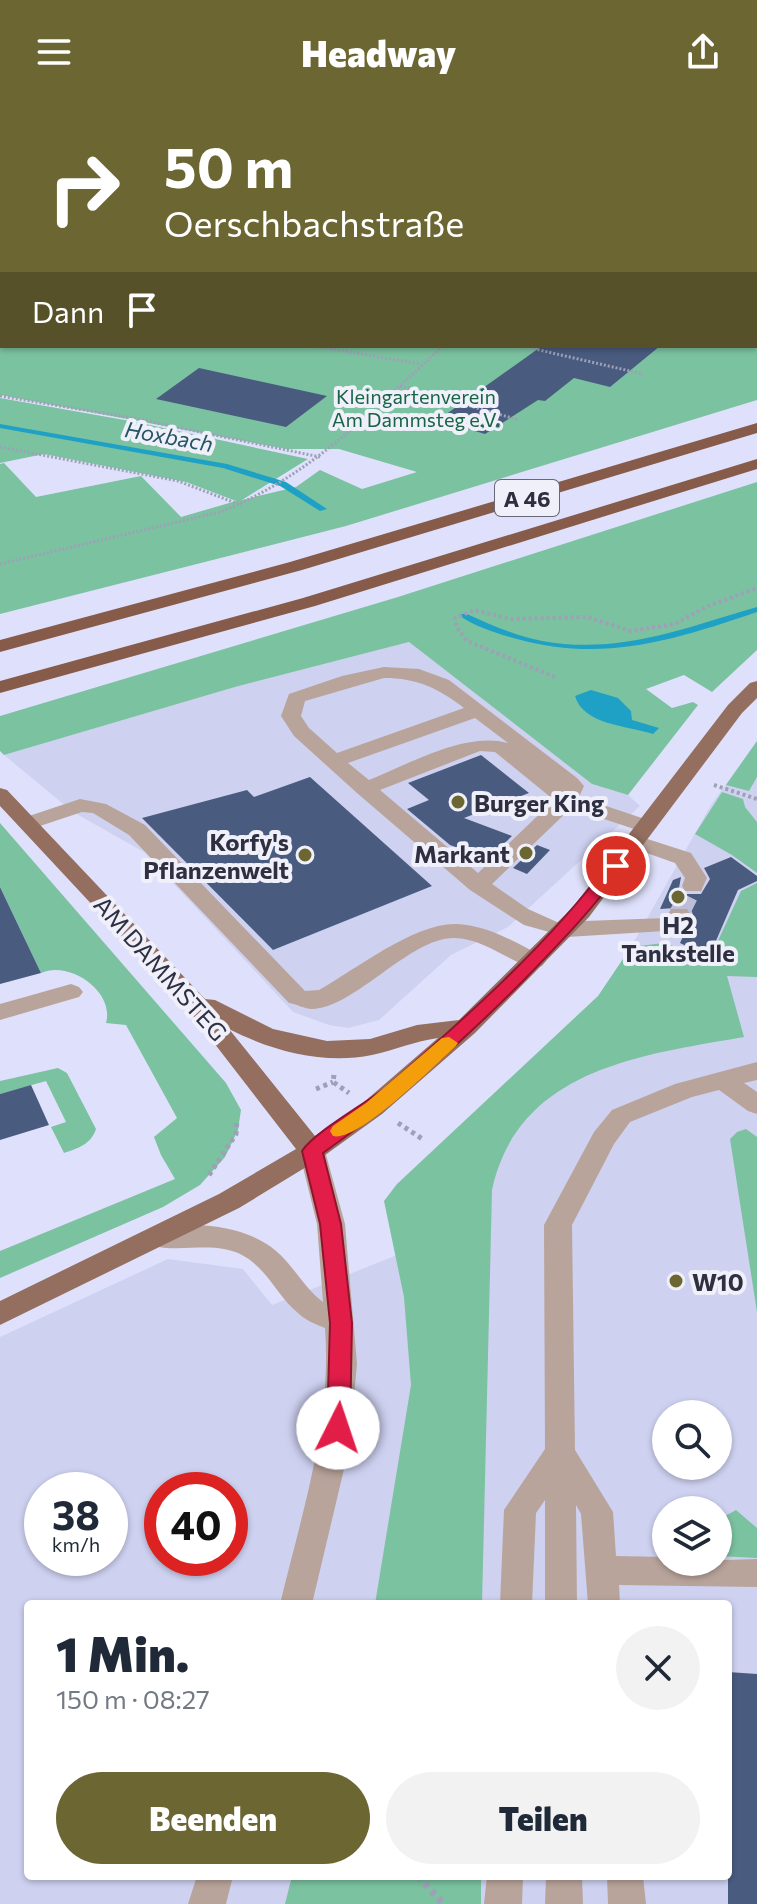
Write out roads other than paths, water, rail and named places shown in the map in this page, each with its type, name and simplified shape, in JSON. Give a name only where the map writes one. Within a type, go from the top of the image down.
[{"type":"highway","name":"A 46","points":[[0,646],[296,566],[757,428]]},
{"type":"highway","name":"A 46","points":[[0,687],[309,602],[757,464]]},
{"type":"main road","points":[[0,1314],[160,1238],[312,1151],[373,1108],[466,1027],[564,930],[735,709],[757,687]]},
{"type":"main road","name":"AM DAMMSTEG","points":[[0,794],[188,994],[312,1151]]},
{"type":"main road","points":[[188,994],[233,1023],[292,1045],[337,1050],[371,1047],[415,1033],[466,1027]]},
{"type":"street","points":[[478,885],[567,800],[574,786],[440,682],[401,670],[376,673],[296,698],[291,716],[301,732],[478,885],[526,917],[564,930],[648,923],[673,925],[679,914]]},
{"type":"street","points":[[334,761],[478,710]]},
{"type":"street","points":[[364,789],[477,745],[492,745],[502,748],[567,800],[683,858],[696,878],[693,886]]},
{"type":"street","points":[[28,824],[64,808],[80,805],[99,808],[137,830],[297,997],[312,1001],[356,980],[421,941],[452,930],[496,943],[534,961]]},
{"type":"street","points":[[0,1012],[71,992]]},
{"type":"street","points":[[561,1600],[558,1225],[603,1139],[621,1116],[684,1090],[757,1071]]},
{"type":"street","points":[[723,1080],[757,1105]]},
{"type":"street","points":[[297,1600],[338,1428],[341,1323],[331,1224],[312,1151]]},
{"type":"street","points":[[160,1238],[230,1240],[254,1249],[287,1280],[309,1307],[341,1323]]},
{"type":"street","points":[[560,1452],[597,1512],[604,1600]]},
{"type":"street","points":[[516,1600],[520,1510],[560,1452]]},
{"type":"street","points":[[602,1570],[757,1573]]},
{"type":"street","points":[[207,1904],[214,1880]]},
{"type":"street","points":[[503,1904],[505,1880]]},
{"type":"street","points":[[564,1880],[564,1904]]},
{"type":"street","points":[[625,1880],[627,1904]]},
{"type":"water","points":[[591,690],[618,698],[631,711],[632,720],[659,728],[653,734],[597,719],[580,706],[575,696]]},
{"type":"waterway","name":"Hoxbach","points":[[0,426],[224,466],[283,484],[323,509]]},
{"type":"waterway","name":"Hoxbach","points":[[464,616],[503,633],[576,648],[646,642],[757,609]]},
{"type":"tunnel","points":[[679,914],[693,886]]},
{"type":"place","name":"Burger King","points":[[458,802]]},
{"type":"place","name":"Markant","points":[[526,853]]},
{"type":"place","name":"Korfy's Pflanzenwelt","points":[[305,855]]},
{"type":"place","name":"H2 Tankstelle","points":[[678,897]]},
{"type":"place","name":"W10","points":[[676,1281]]},
{"type":"park label","name":"Kleingartenverein Am Dammsteg e.V.","points":[[416,408]]}]
